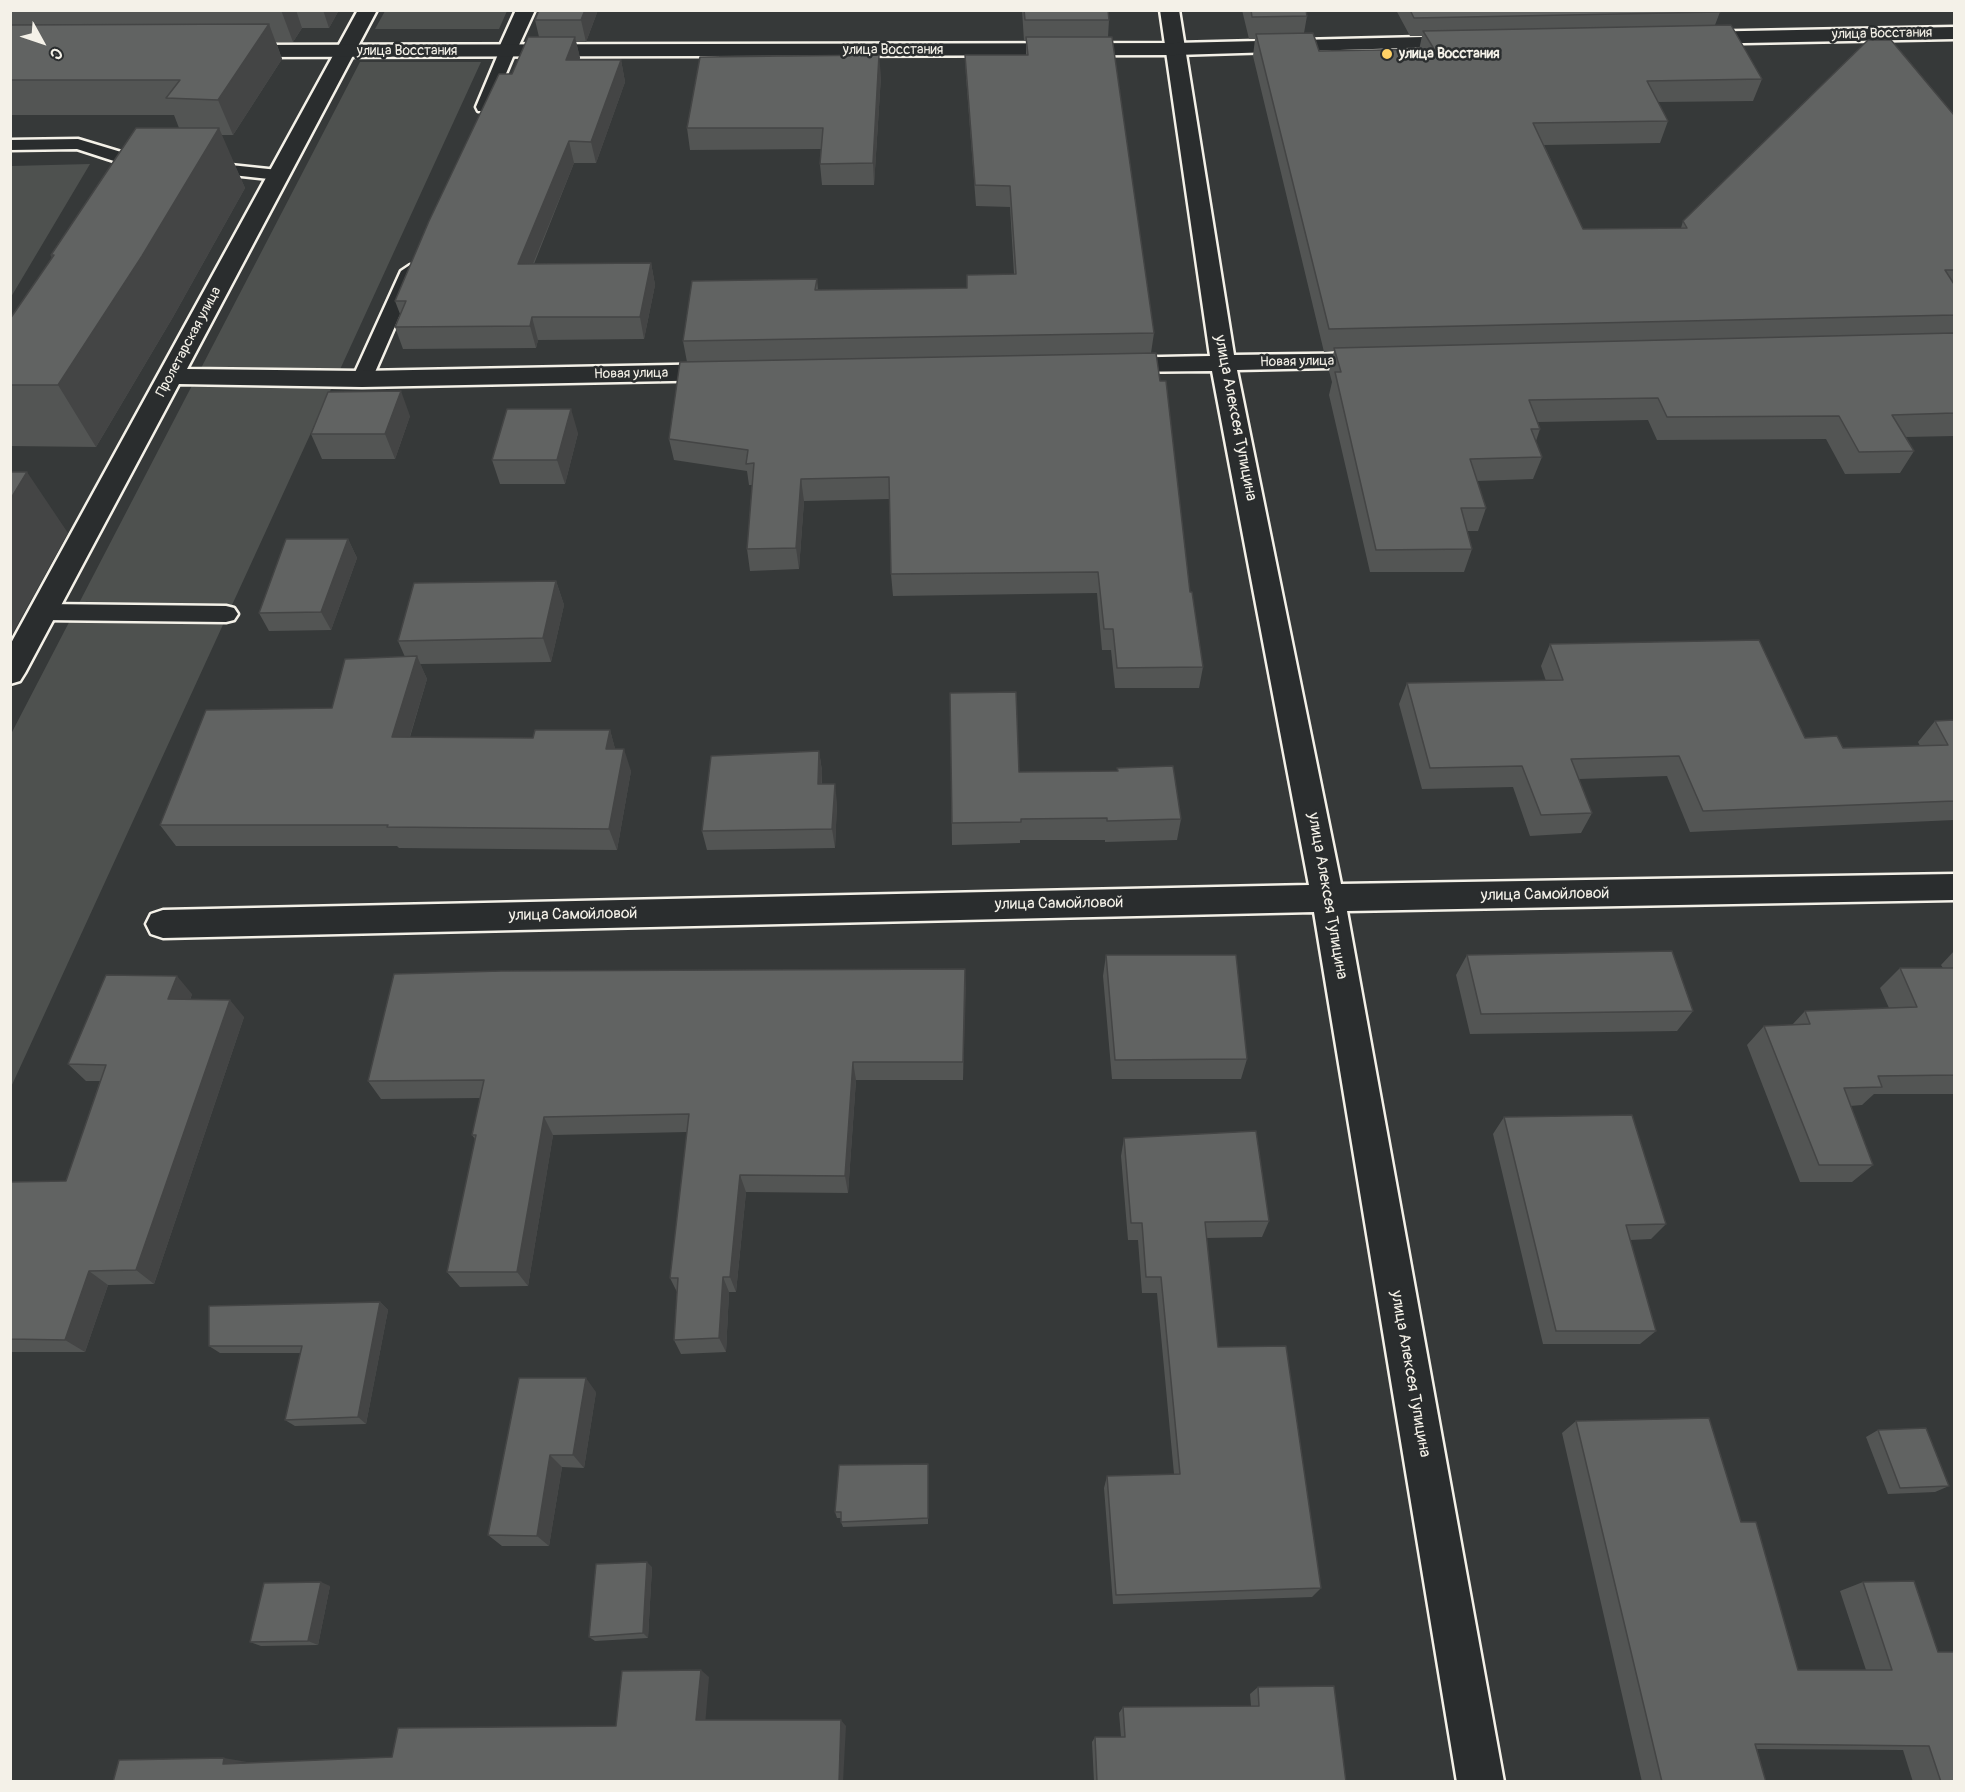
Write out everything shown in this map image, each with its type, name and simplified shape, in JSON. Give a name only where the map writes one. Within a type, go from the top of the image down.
[{"type":"street","name":"Пролетарская улица","points":[[10,673],[368,10]]},
{"type":"street","points":[[507,51],[526,10]]},
{"type":"street","name":"улица Алексея Тупицина","points":[[1169,10],[1223,363],[1328,898],[1481,1782]]},
{"type":"street","name":"улица Восстания","points":[[1669,38],[1954,33]]},
{"type":"street","name":"улица Восстания","points":[[209,51],[1176,49],[1478,42]]},
{"type":"street","name":"Новая улица","points":[[1095,365],[1396,360]]},
{"type":"street","name":"Новая улица","points":[[172,376],[362,379],[752,372]]},
{"type":"street","name":"улица Самойловой","points":[[163,924],[1328,898],[1954,887]]},
{"type":"lane","points":[[477,122],[507,51]]},
{"type":"lane","points":[[10,146],[78,144],[125,159],[148,162]]},
{"type":"lane","points":[[114,208],[127,177],[125,159]]},
{"type":"lane","points":[[184,165],[278,175]]},
{"type":"lane","points":[[362,379],[420,250]]},
{"type":"lane","points":[[43,612],[226,614]]},
{"type":"shaded area","points":[[385,11],[507,11],[499,29],[375,29]]},
{"type":"shaded area","points":[[360,62],[481,62],[11,1087],[11,734]]},
{"type":"shaded area","points":[[90,164],[11,297],[11,166]]},
{"type":"building","points":[[539,10],[585,10],[581,20],[535,20]]},
{"type":"building","points":[[1024,10],[1108,10],[1109,20],[1025,20]]},
{"type":"building","points":[[1251,10],[1306,10],[1307,16],[1252,17]]},
{"type":"building","points":[[1410,10],[1720,10],[1720,12],[1414,18]]},
{"type":"building","points":[[269,24],[218,100],[166,98],[180,80],[10,80],[10,25]]},
{"type":"building","points":[[1731,25],[1762,79],[1647,81],[1668,121],[1533,123],[1583,229],[1687,228],[1683,221],[1868,40],[1891,40],[1954,115],[1954,270],[1945,270],[1954,284],[1954,315],[1329,329],[1256,34],[1313,33],[1319,51],[1434,49],[1423,31]]},
{"type":"building","points":[[528,37],[575,37],[566,60],[621,60],[591,142],[569,141],[518,264],[651,263],[640,317],[532,317],[530,326],[395,327],[406,301],[395,301],[429,221],[499,74],[512,74]]},
{"type":"building","points":[[1026,37],[1112,37],[1154,333],[683,341],[692,281],[817,279],[815,290],[967,288],[967,275],[1016,274],[1010,186],[975,185],[965,55],[1028,55]]},
{"type":"building","points":[[879,55],[873,163],[820,164],[823,128],[687,128],[700,57]]},
{"type":"building","points":[[136,128],[219,128],[142,256],[58,385],[10,385],[10,319]]},
{"type":"building","points":[[1954,333],[1954,413],[1892,415],[1914,451],[1859,452],[1839,416],[1667,417],[1658,398],[1529,400],[1540,429],[1531,429],[1542,457],[1470,459],[1486,508],[1461,508],[1472,549],[1376,550],[1335,372],[1341,372],[1334,348]]},
{"type":"building","points":[[1156,353],[1160,381],[1166,381],[1190,592],[1192,592],[1203,667],[1117,668],[1113,629],[1104,629],[1098,572],[891,574],[889,477],[801,479],[796,548],[747,549],[754,463],[746,464],[748,450],[669,439],[680,362]]},
{"type":"building","points":[[401,391],[385,434],[311,434],[328,392]]},
{"type":"building","points":[[507,409],[571,409],[557,460],[492,460]]},
{"type":"building","points":[[10,472],[27,472],[10,500]]},
{"type":"building","points":[[286,539],[348,539],[321,612],[259,613]]},
{"type":"building","points":[[556,581],[543,638],[398,641],[414,583]]},
{"type":"building","points":[[1759,640],[1805,738],[1837,736],[1843,748],[1948,745],[1935,721],[1954,720],[1954,801],[1703,811],[1679,756],[1571,759],[1592,813],[1541,815],[1522,766],[1430,768],[1407,683],[1563,680],[1550,644]]},
{"type":"building","points":[[417,656],[392,737],[533,738],[535,730],[610,730],[606,749],[624,749],[609,829],[387,827],[388,825],[160,825],[206,710],[332,708],[345,659]]},
{"type":"building","points":[[1016,692],[1019,772],[1118,771],[1117,768],[1173,766],[1181,819],[1107,821],[1107,818],[1021,819],[1021,822],[952,823],[950,693]]},
{"type":"building","points":[[819,751],[818,784],[835,784],[832,829],[702,831],[711,756]]},
{"type":"building","points":[[1672,951],[1693,1011],[1481,1014],[1467,955]]},
{"type":"building","points":[[1106,955],[1236,955],[1247,1059],[1115,1060]]},
{"type":"building","points":[[1900,968],[1954,968],[1954,1075],[1878,1076],[1882,1087],[1844,1088],[1873,1165],[1819,1165],[1764,1026],[1810,1024],[1805,1011],[1917,1007]]},
{"type":"building","points":[[965,969],[963,1062],[853,1062],[845,1176],[740,1175],[730,1277],[723,1277],[719,1338],[674,1340],[678,1278],[670,1278],[689,1114],[544,1117],[517,1272],[447,1272],[476,1135],[472,1135],[484,1080],[368,1081],[394,974],[501,971]]},
{"type":"building","points":[[106,975],[177,976],[168,999],[230,1000],[136,1270],[89,1271],[65,1340],[10,1339],[10,1182],[66,1181],[106,1065],[68,1064]]},
{"type":"building","points":[[1632,1115],[1666,1224],[1626,1225],[1656,1331],[1556,1331],[1504,1117]]},
{"type":"building","points":[[1256,1131],[1269,1221],[1205,1222],[1218,1347],[1286,1346],[1321,1588],[1116,1595],[1107,1476],[1180,1474],[1161,1277],[1146,1277],[1142,1223],[1131,1223],[1124,1138]]},
{"type":"building","points":[[380,1302],[358,1417],[285,1420],[302,1346],[209,1346],[209,1306]]},
{"type":"building","points":[[519,1378],[586,1378],[573,1455],[550,1455],[537,1536],[488,1535]]},
{"type":"building","points":[[1709,1418],[1741,1522],[1756,1522],[1798,1670],[1892,1670],[1863,1582],[1914,1581],[1938,1652],[1954,1652],[1954,1782],[1941,1782],[1929,1746],[1755,1744],[1766,1782],[1662,1782],[1576,1421]]},
{"type":"building","points":[[1926,1428],[1949,1486],[1900,1488],[1878,1430]]},
{"type":"building","points":[[928,1464],[928,1518],[841,1522],[841,1512],[835,1512],[839,1465]]},
{"type":"building","points":[[647,1562],[643,1633],[589,1637],[596,1564]]},
{"type":"building","points":[[321,1582],[308,1641],[250,1642],[264,1583]]},
{"type":"building","points":[[701,1670],[696,1720],[841,1720],[839,1782],[113,1782],[119,1760],[224,1758],[223,1764],[392,1757],[398,1728],[616,1726],[622,1671]]},
{"type":"building","points":[[1334,1686],[1346,1782],[1097,1782],[1095,1737],[1125,1737],[1123,1707],[1259,1706],[1258,1687]]},
{"type":"place","name":"улица Восстания","points":[[1387,54]]}]
